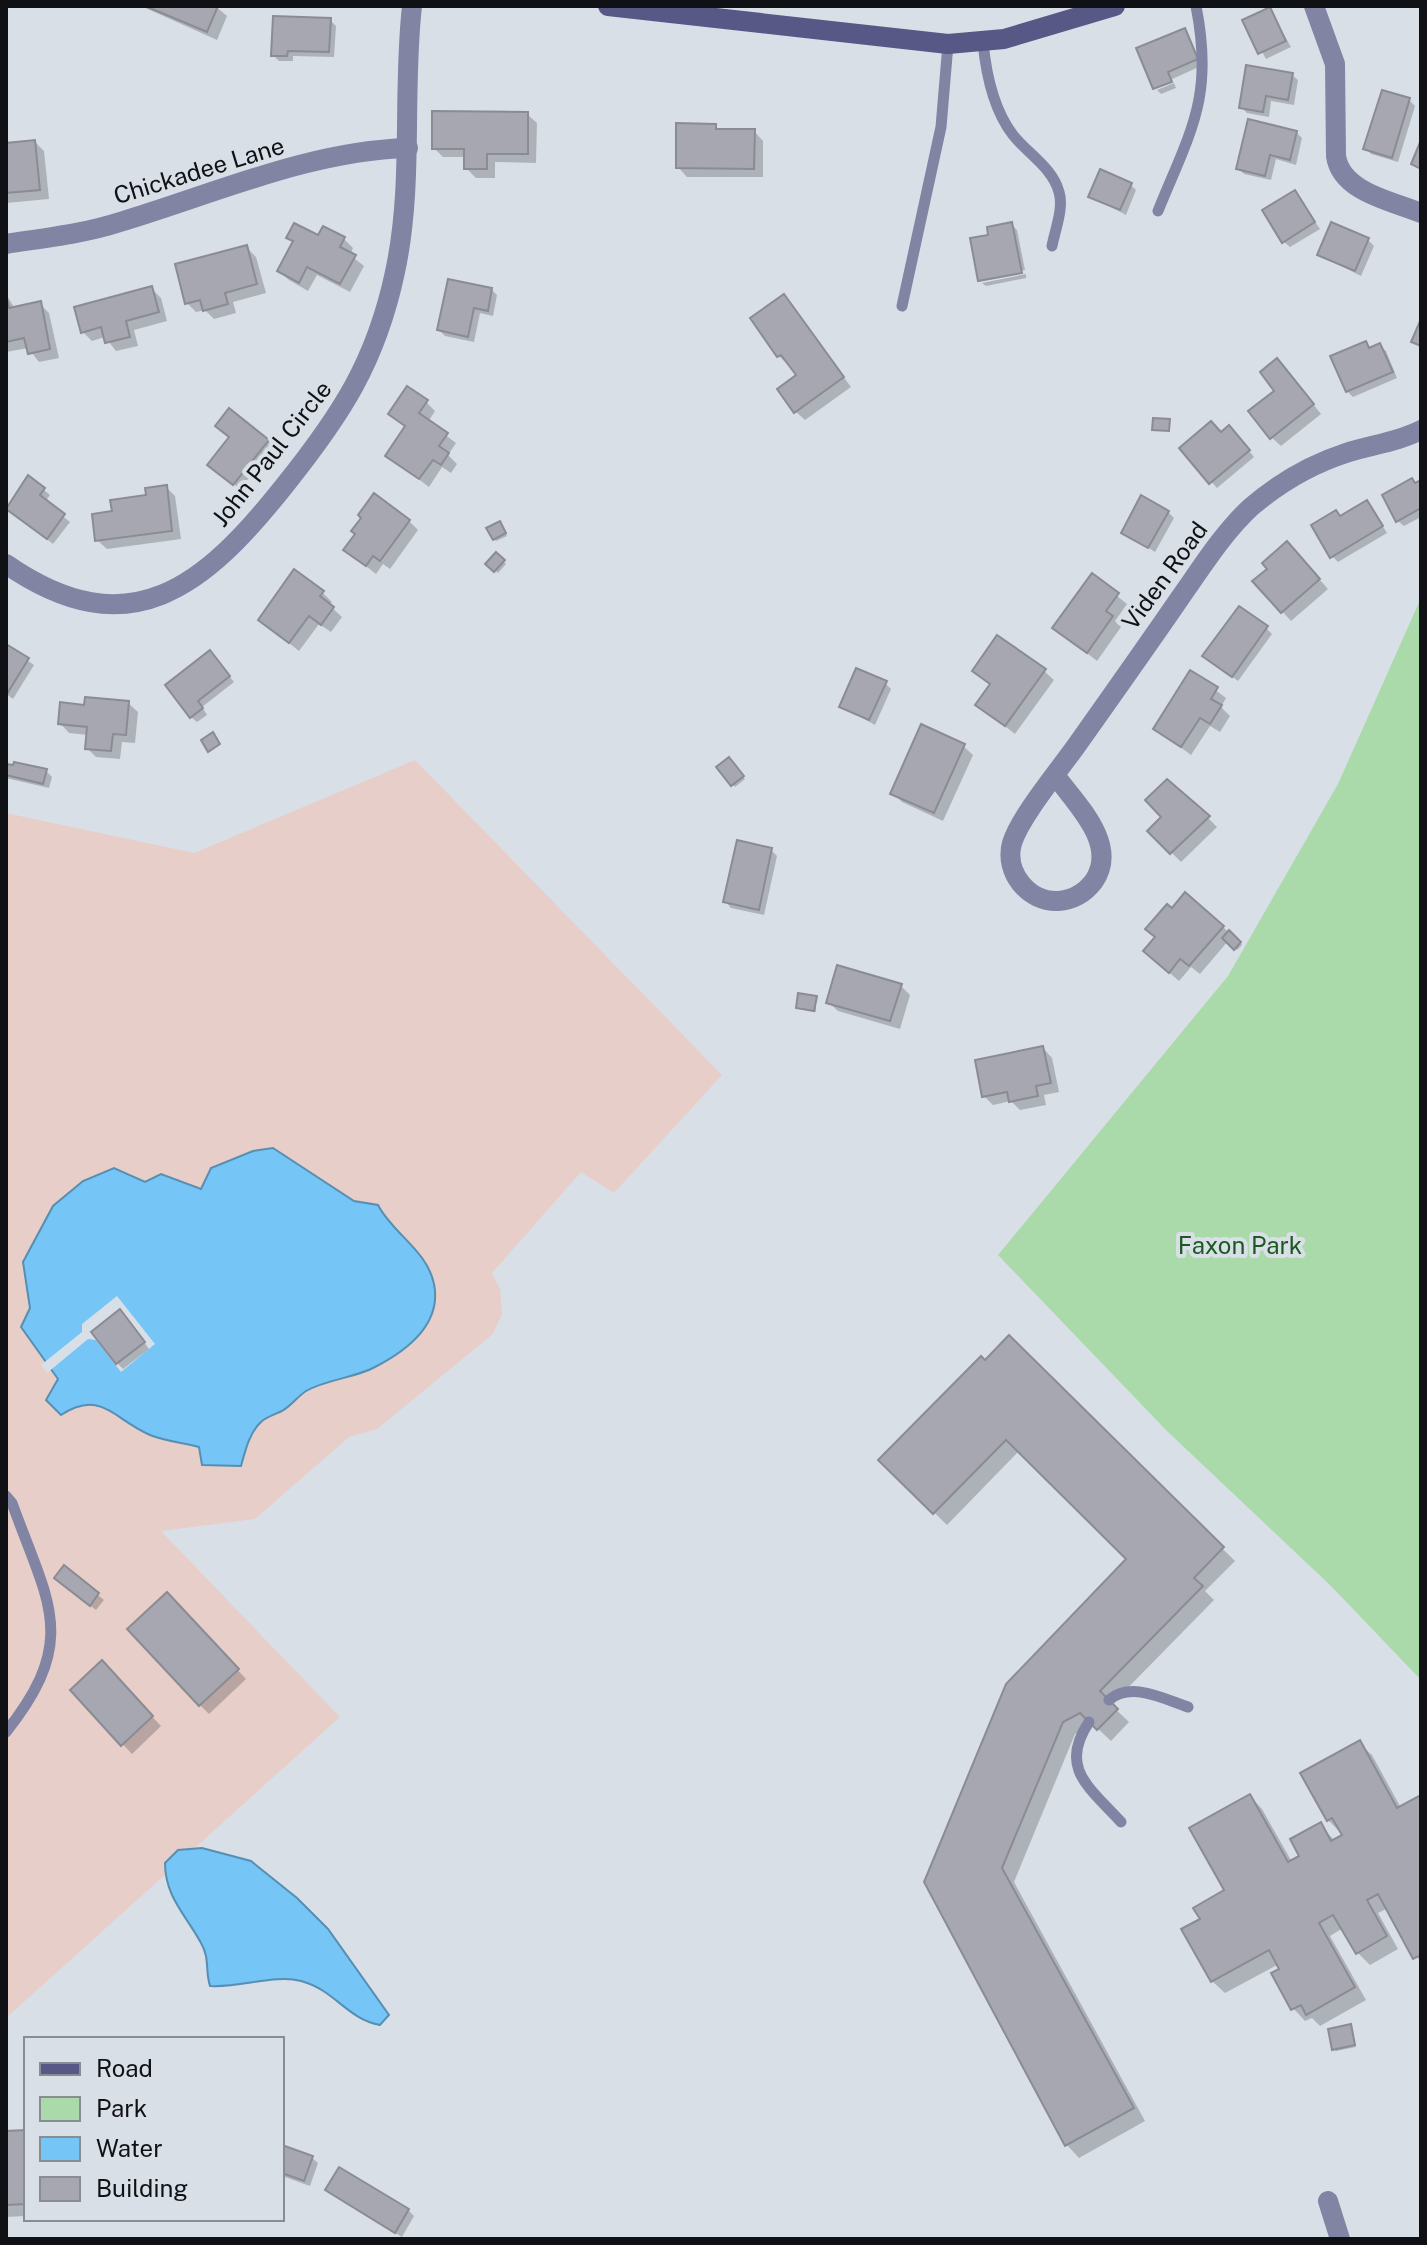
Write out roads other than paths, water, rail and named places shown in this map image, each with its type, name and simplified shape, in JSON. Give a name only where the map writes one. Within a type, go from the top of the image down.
[{"type":"main road","points":[[608,6],[948,44],[983,42],[1115,6]]},
{"type":"street","name":"John Paul Circle","points":[[6,564],[68,598],[93,604],[121,604],[150,598],[178,587],[206,571],[235,546],[329,430],[365,367],[397,263],[408,148],[412,6]]},
{"type":"street","points":[[1314,6],[1334,53],[1336,156],[1343,176],[1354,185],[1421,213]]},
{"type":"street","name":"Chickadee Lane","points":[[6,244],[109,226],[264,175],[350,155],[408,148]]},
{"type":"street","name":"Viden Road","points":[[1055,775],[1099,840],[1102,859],[1092,884],[1067,900],[1048,900],[1028,891],[1012,864],[1011,849],[1017,833],[1055,775],[1217,546],[1250,509],[1277,488],[1319,464],[1421,430]]},
{"type":"street","points":[[1328,2201],[1340,2239]]},
{"type":"lane","points":[[1158,211],[1202,96],[1203,51],[1196,6]]},
{"type":"lane","points":[[983,42],[990,81],[1003,119],[1013,135],[1043,164],[1059,191],[1061,201],[1052,246]]},
{"type":"lane","points":[[902,306],[941,127],[948,44]]},
{"type":"lane","points":[[6,1496],[12,1503],[52,1614],[51,1646],[40,1686],[6,1732]]},
{"type":"lane","points":[[1109,1700],[1126,1691],[1138,1692],[1188,1707]]},
{"type":"lane","points":[[1089,1722],[1076,1742],[1073,1757],[1088,1786],[1121,1822]]},
{"type":"water","points":[[273,1148],[354,1201],[378,1205],[430,1272],[435,1298],[427,1324],[409,1344],[375,1367],[314,1387],[285,1409],[263,1420],[250,1437],[241,1466],[202,1465],[199,1447],[150,1435],[97,1406],[75,1408],[61,1415],[46,1400],[58,1379],[21,1327],[30,1308],[23,1262],[53,1206],[83,1181],[114,1168],[145,1182],[161,1174],[201,1189],[211,1168],[253,1151]]},
{"type":"water","points":[[202,1848],[251,1861],[297,1898],[328,1929],[389,2015],[380,2025],[359,2017],[323,1991],[301,1981],[280,1979],[210,1986],[204,1949],[172,1896],[165,1863],[178,1850]]},
{"type":"park label","name":"Faxon Park","points":[[1240,1246]]}]
